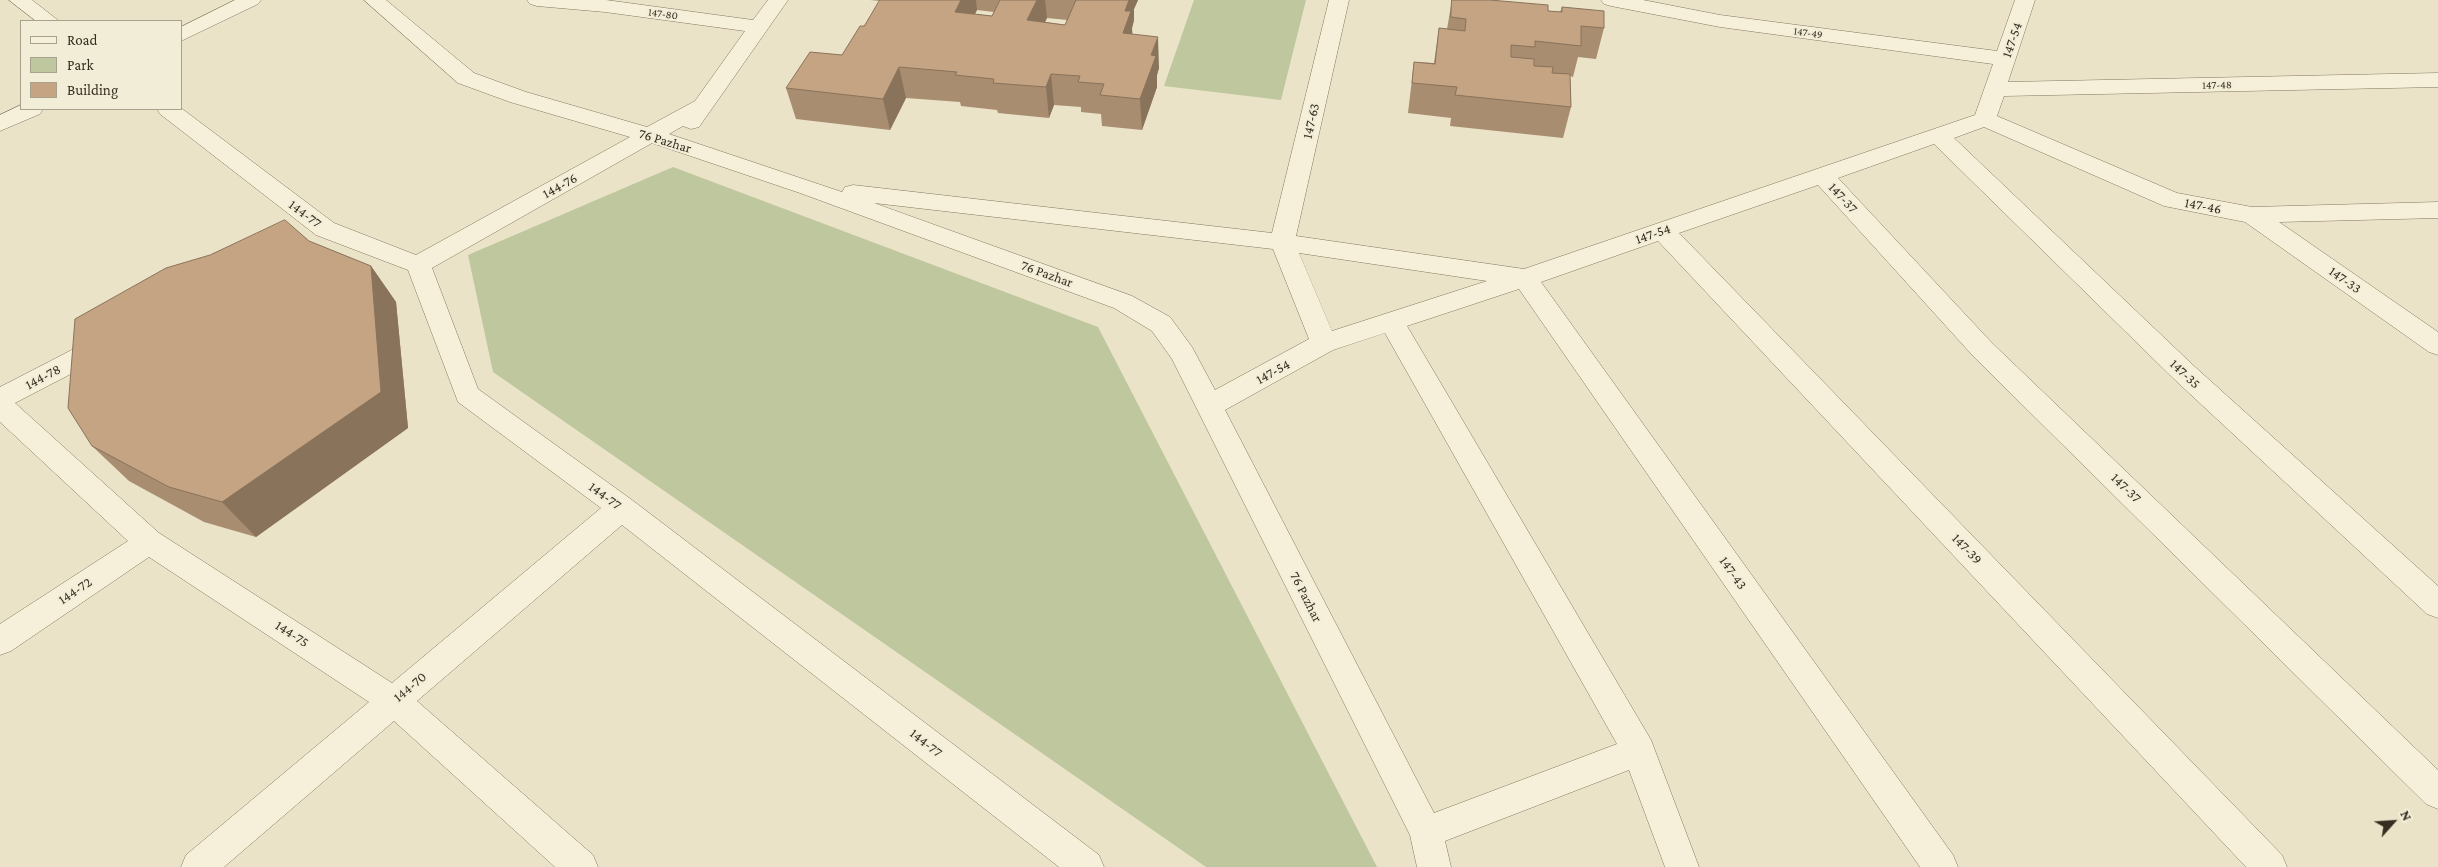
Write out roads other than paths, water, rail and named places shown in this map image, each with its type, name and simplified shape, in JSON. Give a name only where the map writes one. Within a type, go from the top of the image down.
[{"type":"street","points":[[19,0],[48,20]]},
{"type":"street","points":[[182,34],[251,0]]},
{"type":"street","name":"76 Pazhar","points":[[374,0],[466,78],[518,97],[676,143],[808,188],[1123,302],[1161,324],[1172,336],[1209,406],[1426,832],[1434,867]]},
{"type":"street","name":"147-80","points":[[537,0],[608,3],[759,27]]},
{"type":"street","points":[[676,143],[778,0]]},
{"type":"street","name":"147-63","points":[[1282,242],[1339,0]]},
{"type":"street","name":"147-49","points":[[1612,0],[1720,21],[2006,59]]},
{"type":"street","points":[[1720,21],[1729,0]]},
{"type":"street","name":"147-54","points":[[1209,406],[1324,343],[1525,278],[1939,136],[1985,118],[2025,0]]},
{"type":"street","name":"147-48","points":[[1996,89],[2438,80]]},
{"type":"street","name":"144-76","points":[[418,265],[702,106]]},
{"type":"street","points":[[0,124],[30,110]]},
{"type":"street","name":"144-77","points":[[169,110],[325,229],[418,265],[467,394],[622,508],[1087,867]]},
{"type":"street","name":"147-46","points":[[1985,118],[2172,200],[2252,215],[2438,210]]},
{"type":"street","name":"147-35","points":[[1939,136],[2089,284],[2329,508],[2438,605]]},
{"type":"street","name":"147-37","points":[[1822,176],[1983,350],[2438,793]]},
{"type":"street","points":[[808,188],[1282,242],[1525,278]]},
{"type":"street","name":"147-33","points":[[2252,215],[2438,346]]},
{"type":"street","points":[[298,243],[325,229]]},
{"type":"street","name":"147-39","points":[[1663,231],[2270,867]]},
{"type":"street","points":[[1282,242],[1324,343]]},
{"type":"street","name":"147-43","points":[[1525,278],[1942,867]]},
{"type":"street","points":[[1391,321],[1639,751],[1682,867]]},
{"type":"street","name":"144-78","points":[[0,399],[123,335]]},
{"type":"street","name":"144-75","points":[[0,406],[149,542],[394,701],[581,867]]},
{"type":"street","name":"144-70","points":[[198,867],[622,508]]},
{"type":"street","name":"144-72","points":[[0,641],[149,542]]},
{"type":"street","points":[[1426,832],[1639,751]]}]
